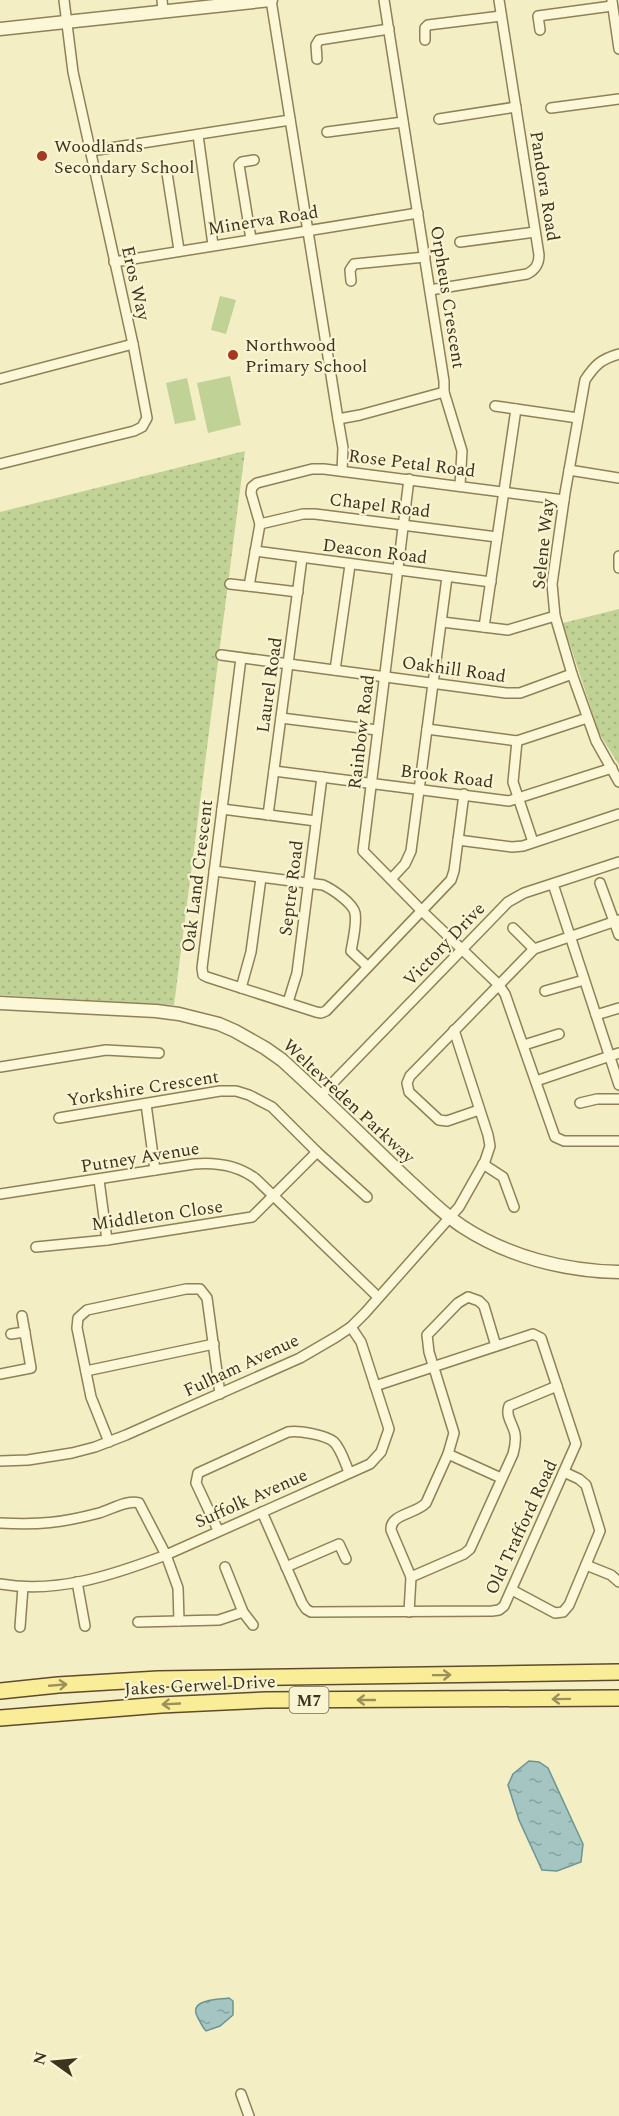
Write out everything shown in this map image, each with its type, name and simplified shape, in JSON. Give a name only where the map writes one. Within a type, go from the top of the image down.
[{"type":"main road","name":"Jakes Gerwel Drive","points":[[0,1691],[58,1684],[158,1679],[619,1672]]},
{"type":"main road","name":"Jakes Gerwel Drive","points":[[0,1718],[161,1705],[266,1700],[619,1698]]},
{"type":"street","name":"Eros Way","points":[[0,464],[134,431],[142,427],[147,417],[74,72],[64,0]]},
{"type":"street","points":[[0,29],[66,23],[162,5],[271,0],[343,448],[342,471]]},
{"type":"street","name":"Orpheus Crescent","points":[[338,419],[444,392],[384,0]]},
{"type":"street","name":"Pandora Road","points":[[430,290],[527,274],[535,269],[539,260],[499,0]]},
{"type":"street","points":[[540,30],[538,16],[612,3],[619,49]]},
{"type":"street","points":[[425,40],[424,28],[428,26],[501,16]]},
{"type":"street","points":[[317,58],[316,45],[319,40],[389,29]]},
{"type":"street","points":[[551,108],[619,99]]},
{"type":"street","points":[[439,119],[516,107]]},
{"type":"street","points":[[91,151],[290,120]]},
{"type":"street","points":[[327,132],[404,122]]},
{"type":"street","points":[[198,135],[213,245]]},
{"type":"street","points":[[251,239],[239,165],[242,162],[254,160]]},
{"type":"street","points":[[167,173],[179,250]]},
{"type":"street","name":"Minerva Road","points":[[114,262],[418,213]]},
{"type":"street","points":[[460,242],[535,232]]},
{"type":"street","points":[[351,281],[351,267],[354,264],[425,257]]},
{"type":"street","points":[[0,379],[133,344]]},
{"type":"street","name":"Selene Way","points":[[619,354],[595,365],[585,380],[552,584],[555,616],[572,674],[596,741],[619,782]]},
{"type":"street","points":[[444,392],[462,451],[460,485]]},
{"type":"street","points":[[495,406],[578,418]]},
{"type":"street","points":[[484,627],[516,409]]},
{"type":"street","name":"Rose Petal Road","points":[[260,524],[251,492],[252,487],[257,483],[312,470],[410,479],[564,500]]},
{"type":"street","points":[[569,470],[619,478]]},
{"type":"street","name":"Rainbow Road","points":[[410,479],[363,851],[365,856],[498,984],[509,1001],[552,1131],[558,1139],[564,1141],[619,1141]]},
{"type":"street","name":"Chapel Road","points":[[260,524],[309,513],[497,537]]},
{"type":"street","points":[[249,585],[260,524]]},
{"type":"street","name":"Deacon Road","points":[[255,551],[490,582]]},
{"type":"street","name":"Laurel Road","points":[[268,815],[302,558]]},
{"type":"street","points":[[335,670],[350,565]]},
{"type":"street","points":[[391,879],[410,856],[447,577]]},
{"type":"street","points":[[230,584],[298,592]]},
{"type":"street","points":[[442,622],[514,629],[555,616]]},
{"type":"street","name":"Oakhill Road","points":[[221,655],[514,693],[572,674]]},
{"type":"street","name":"Oak Land Crescent","points":[[241,658],[202,968],[203,975],[321,1013],[326,1011],[451,880],[464,794]]},
{"type":"street","points":[[281,718],[377,730]]},
{"type":"street","points":[[427,729],[517,741],[587,718]]},
{"type":"street","points":[[517,741],[512,778],[533,842]]},
{"type":"street","name":"Brook Road","points":[[274,771],[509,801],[612,768]]},
{"type":"street","name":"Septre Road","points":[[288,1002],[297,973],[322,777]]},
{"type":"street","points":[[222,809],[316,821]]},
{"type":"street","points":[[458,840],[512,847],[619,814]]},
{"type":"street","name":"Victory Drive","points":[[321,1095],[514,898],[619,862]]},
{"type":"street","points":[[214,871],[332,889],[353,907],[355,914],[351,951],[367,966]]},
{"type":"street","points":[[241,988],[251,952],[261,878]]},
{"type":"street","points":[[600,883],[617,921],[619,935]]},
{"type":"street","points":[[553,884],[596,1016],[614,1054],[619,1085]]},
{"type":"street","points":[[479,1110],[447,1121],[439,1120],[409,1092],[407,1083],[410,1076],[498,984],[534,950],[617,921]]},
{"type":"street","points":[[513,928],[534,950]]},
{"type":"street","points":[[545,991],[584,980]]},
{"type":"street","name":"Weltevreden Parkway","points":[[0,1003],[156,1011],[211,1022],[235,1031],[266,1048],[282,1060],[449,1217],[465,1228],[521,1255],[572,1268],[619,1272]]},
{"type":"street","points":[[596,1016],[619,1008]]},
{"type":"street","name":"Fulham Avenue","points":[[0,1461],[28,1460],[72,1453],[108,1442],[300,1358],[351,1327],[459,1207],[489,1150],[490,1142],[454,1030]]},
{"type":"street","points":[[524,1045],[559,1034]]},
{"type":"street","points":[[0,1067],[106,1050],[159,1053]]},
{"type":"street","points":[[536,1081],[614,1054]]},
{"type":"street","name":"Yorkshire Crescent","points":[[59,1118],[220,1091],[236,1091],[272,1107],[367,1197]]},
{"type":"street","points":[[580,1103],[597,1099],[619,1099]]},
{"type":"street","points":[[146,1104],[155,1170]]},
{"type":"street","points":[[273,1196],[317,1152]]},
{"type":"street","name":"Putney Avenue","points":[[0,1194],[203,1163],[218,1164],[251,1175],[378,1297]]},
{"type":"street","points":[[483,1164],[503,1177],[514,1207]]},
{"type":"street","points":[[99,1180],[107,1240]]},
{"type":"street","name":"Middleton Close","points":[[36,1247],[107,1240],[252,1217],[273,1196]]},
{"type":"street","points":[[108,1442],[96,1414],[77,1322],[80,1315],[87,1310],[198,1288],[205,1293],[207,1298],[220,1394]]},
{"type":"street","points":[[409,1612],[411,1577],[391,1525],[394,1520],[424,1506],[454,1437],[454,1428],[426,1341],[428,1333],[466,1297],[480,1301],[484,1306],[496,1346]]},
{"type":"street","points":[[0,1374],[31,1368],[22,1316]]},
{"type":"street","name":"Suffolk Avenue","points":[[0,1584],[23,1587],[77,1582],[135,1567],[373,1461],[381,1452],[388,1434],[388,1424],[361,1342],[351,1327]]},
{"type":"street","points":[[11,1334],[25,1332]]},
{"type":"street","name":"Old Trafford Road","points":[[262,1512],[304,1607],[311,1612],[499,1610],[504,1606],[576,1442],[543,1342],[538,1335],[533,1334],[375,1386]]},
{"type":"street","points":[[86,1371],[214,1344]]},
{"type":"street","points":[[411,1577],[468,1552],[515,1445],[515,1434],[507,1414],[509,1406],[557,1386]]},
{"type":"street","points":[[218,1530],[196,1483],[198,1473],[288,1432],[300,1431],[333,1441],[349,1472]]},
{"type":"street","points":[[448,1454],[501,1478]]},
{"type":"street","points":[[512,1590],[551,1612],[560,1614],[569,1605],[598,1536],[600,1524],[586,1485],[564,1472]]},
{"type":"street","points":[[0,1523],[42,1524],[71,1520],[136,1502],[142,1506],[178,1588],[179,1621]]},
{"type":"street","points":[[286,1567],[338,1544],[346,1559]]},
{"type":"street","points":[[586,1565],[611,1575],[619,1582]]},
{"type":"street","points":[[225,1567],[243,1612],[253,1625]]},
{"type":"street","points":[[77,1582],[85,1626]]},
{"type":"street","points":[[20,1627],[23,1587]]},
{"type":"street","points":[[138,1622],[219,1620],[243,1612]]},
{"type":"street","points":[[241,2094],[249,2116]]},
{"type":"green space","points":[[220,296],[236,300],[226,334],[211,330]]},
{"type":"green space","points":[[230,376],[241,425],[208,433],[197,383]]},
{"type":"green space","points":[[187,378],[196,420],[175,424],[166,383]]},
{"type":"green space","points":[[245,451],[174,1005],[0,995],[0,512]]},
{"type":"green space","points":[[619,609],[619,765],[599,733],[563,623]]},
{"type":"water","points":[[529,1761],[539,1762],[548,1768],[583,1844],[581,1862],[557,1871],[542,1870],[519,1820],[508,1785],[513,1774]]},
{"type":"water","points":[[229,1998],[233,2001],[233,2015],[220,2026],[206,2031],[198,2018],[197,2007],[211,2000]]},
{"type":"place","name":"Woodlands Secondary School","points":[[42,156]]},
{"type":"place","name":"Northwood Primary School","points":[[233,355]]}]
